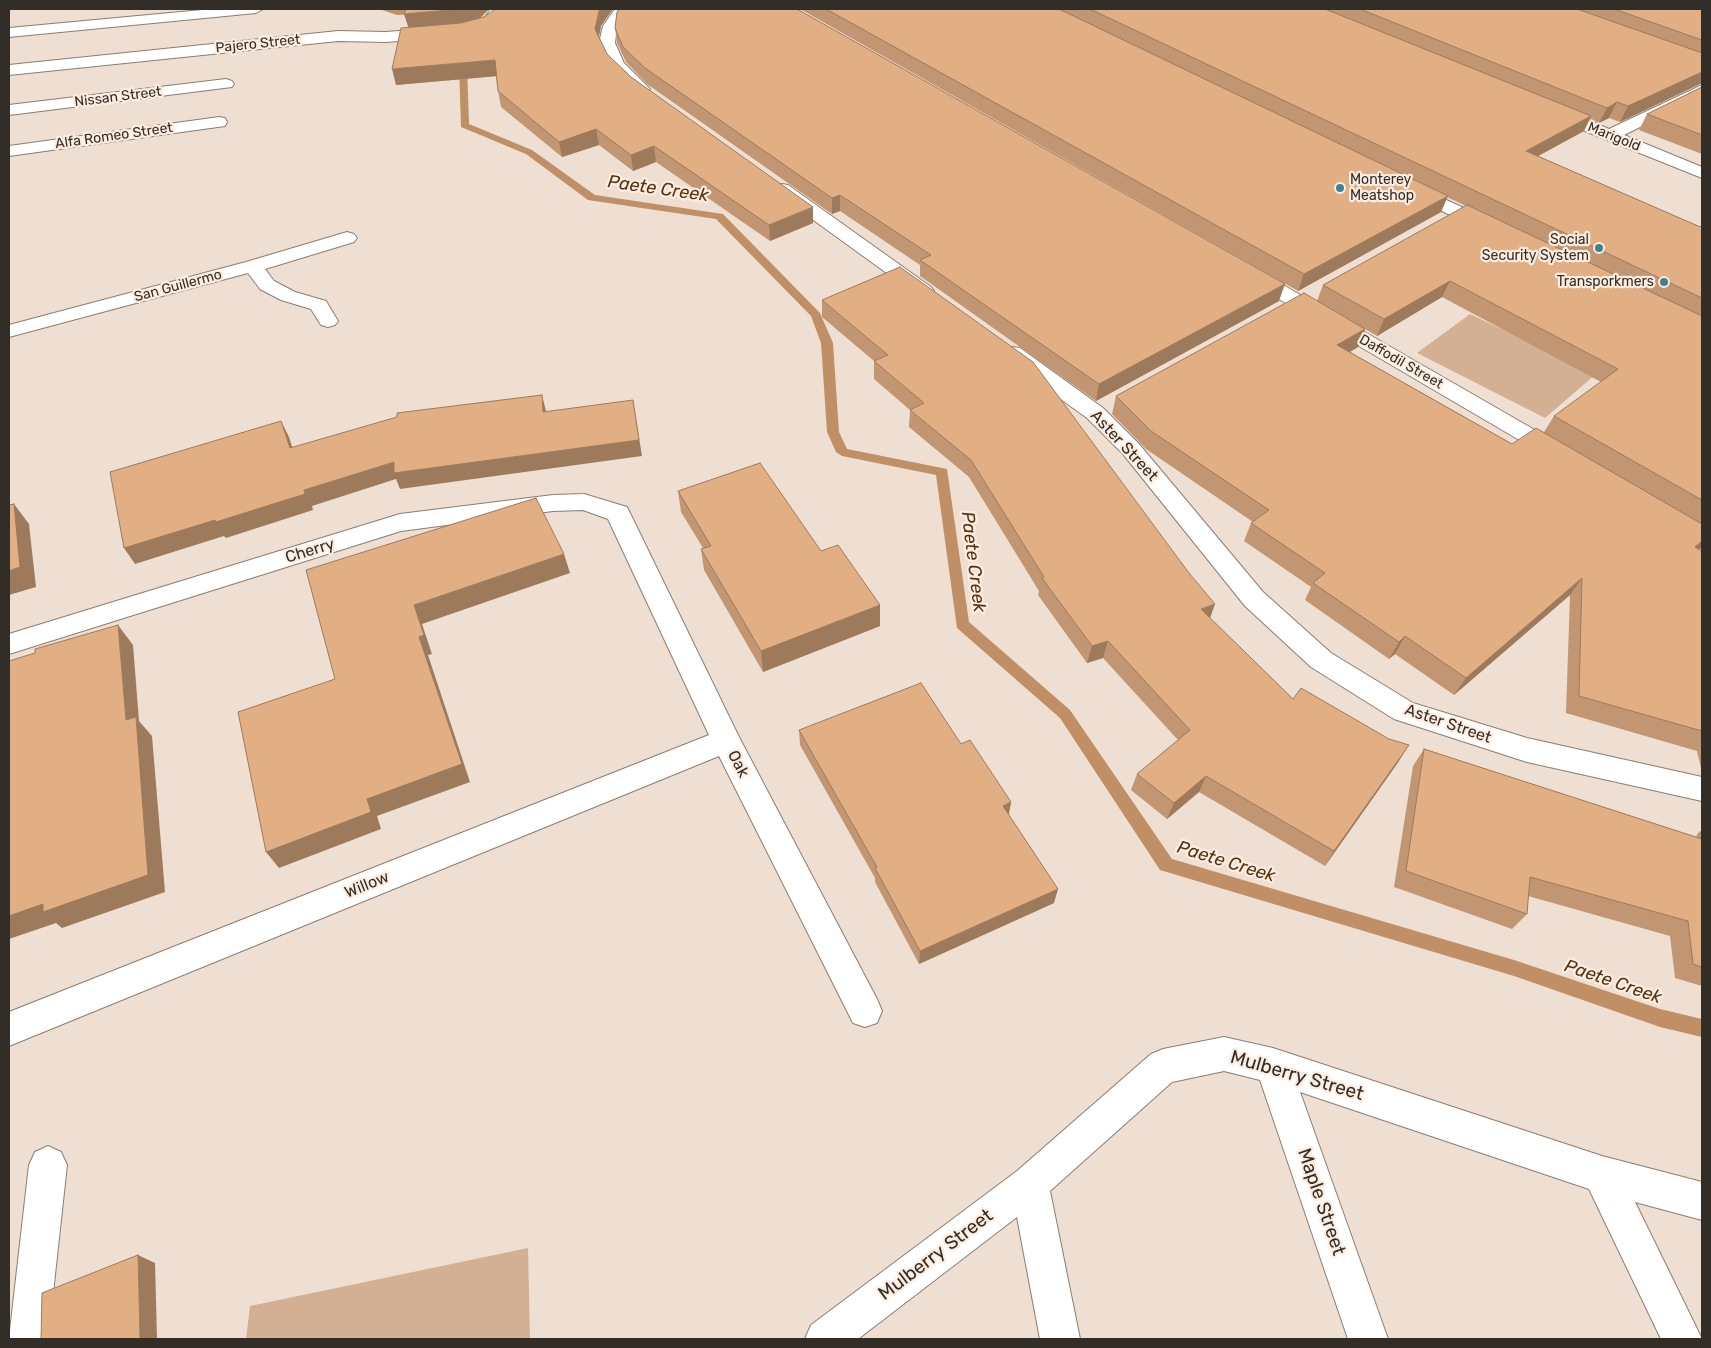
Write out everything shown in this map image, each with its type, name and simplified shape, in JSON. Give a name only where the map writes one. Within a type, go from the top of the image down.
[{"type":"street","points":[[9,33],[49,22],[256,9]]},
{"type":"street","name":"Pajero Street","points":[[15,74],[338,36],[386,36],[465,31],[482,27],[492,19],[498,9]]},
{"type":"street","points":[[622,9],[610,26],[607,43],[617,65],[640,88],[656,99]]},
{"type":"street","points":[[15,74],[34,48],[49,22]]},
{"type":"street","name":"Nissan Street","points":[[9,110],[226,84]]},
{"type":"street","points":[[1610,136],[1702,90]]},
{"type":"street","name":"Marigold","points":[[1538,106],[1702,173]]},
{"type":"street","name":"Alfa Romeo Street","points":[[9,151],[219,122]]},
{"type":"street","points":[[762,175],[941,302]]},
{"type":"street","points":[[1397,182],[1450,216],[1502,233]]},
{"type":"street","name":"San Guillermo","points":[[9,331],[252,266],[347,238]]},
{"type":"street","points":[[252,266],[267,285],[288,296],[318,305],[328,321]]},
{"type":"street","name":"Daffodil Street","points":[[1237,266],[1573,462]]},
{"type":"street","name":"Aster Street","points":[[998,343],[1104,408],[1131,449],[1254,599],[1320,660],[1404,711],[1527,750],[1702,789]]},
{"type":"street","name":"Cherry","points":[[9,644],[400,523],[554,503],[584,502],[618,514]]},
{"type":"street","name":"Oak","points":[[618,514],[726,741],[865,1011]]},
{"type":"street","name":"Willow","points":[[9,1029],[726,741]]},
{"type":"street","name":"Mulberry Street","points":[[825,1339],[1030,1184],[1163,1066],[1224,1054],[1273,1066],[1602,1175],[1702,1201]]},
{"type":"street","name":"Maple Street","points":[[1273,1066],[1368,1339]]},
{"type":"street","points":[[28,1339],[48,1165]]},
{"type":"street","points":[[1602,1175],[1682,1339]]},
{"type":"street","points":[[1030,1184],[1060,1339]]},
{"type":"shaded area","points":[[1470,314],[1596,374],[1545,418],[1417,353]]},
{"type":"shaded area","points":[[528,1248],[530,1339],[246,1339],[250,1306]]},
{"type":"building","points":[[406,9],[460,9],[404,14]]},
{"type":"building","points":[[495,9],[600,9],[595,29],[607,54],[631,77],[813,207],[769,225],[654,146],[631,155],[596,129],[559,142],[498,91],[495,60],[392,69],[401,28],[461,23],[484,17]]},
{"type":"building","points":[[619,9],[797,9],[1285,284],[1099,384],[920,260],[931,255],[840,195],[832,198],[645,68],[623,47],[615,28]]},
{"type":"building","points":[[826,9],[1059,9],[1448,196],[1304,274]]},
{"type":"building","points":[[1090,9],[1325,9],[1591,116],[1526,151],[1702,227],[1702,298]]},
{"type":"building","points":[[1360,9],[1577,9],[1702,53],[1702,72],[1628,106],[1617,102],[1607,108]]},
{"type":"building","points":[[1614,9],[1702,9],[1702,40]]},
{"type":"building","points":[[1702,87],[1702,135],[1647,114]]},
{"type":"building","points":[[1467,205],[1702,316],[1702,500],[1554,416],[1618,369],[1450,281],[1384,319],[1323,285]]},
{"type":"building","points":[[900,267],[1033,362],[1189,573],[1215,604],[1201,609],[1293,699],[1301,688],[1389,739],[1409,745],[1334,851],[1206,776],[1174,803],[1137,774],[1190,730],[1108,641],[1092,646],[1042,578],[1044,577],[971,460],[910,410],[924,403],[874,361],[888,355],[822,300]]},
{"type":"building","points":[[1304,293],[1365,329],[1337,345],[1512,444],[1536,428],[1702,524],[1702,541],[1695,547],[1702,551],[1702,731],[1579,696],[1582,578],[1466,678],[1405,636],[1399,642],[1313,583],[1325,573],[1251,523],[1269,510],[1151,431],[1116,396]]},
{"type":"building","points":[[542,395],[543,412],[633,400],[639,440],[394,473],[394,462],[304,490],[305,494],[124,548],[110,472],[281,421],[290,448],[397,417],[397,413]]},
{"type":"building","points":[[760,463],[821,551],[838,545],[880,605],[761,651],[701,549],[711,546],[678,491]]},
{"type":"building","points":[[536,498],[564,554],[414,605],[424,635],[419,637],[462,764],[367,799],[371,812],[266,852],[238,712],[335,679],[306,570]]},
{"type":"building","points":[[14,504],[20,567],[9,571],[9,505]]},
{"type":"building","points":[[118,625],[126,720],[136,717],[148,875],[43,912],[43,904],[9,916],[9,661],[35,653],[35,649]]},
{"type":"building","points":[[921,683],[961,744],[970,740],[1011,802],[1003,806],[1058,889],[920,951],[875,868],[877,867],[799,730]]},
{"type":"building","points":[[1424,749],[1702,839],[1702,967],[1693,964],[1688,921],[1530,877],[1527,914],[1406,871]]},
{"type":"building","points":[[138,1255],[140,1339],[41,1339],[42,1293]]},
{"type":"waterway","name":"Paete Creek","points":[[383,9],[397,13],[424,12]]},
{"type":"waterway","name":"Paete Creek","points":[[468,61],[463,64],[464,125],[529,152],[592,198],[719,216],[816,315],[827,343],[833,432],[842,452],[942,472],[962,624],[1065,714],[1166,865],[1514,968],[1660,1018],[1702,1028]]},
{"type":"place","name":"Monterey Meatshop","points":[[1340,188]]},
{"type":"place","name":"Social Security System","points":[[1599,248]]},
{"type":"place","name":"Transporkmers","points":[[1664,282]]}]
